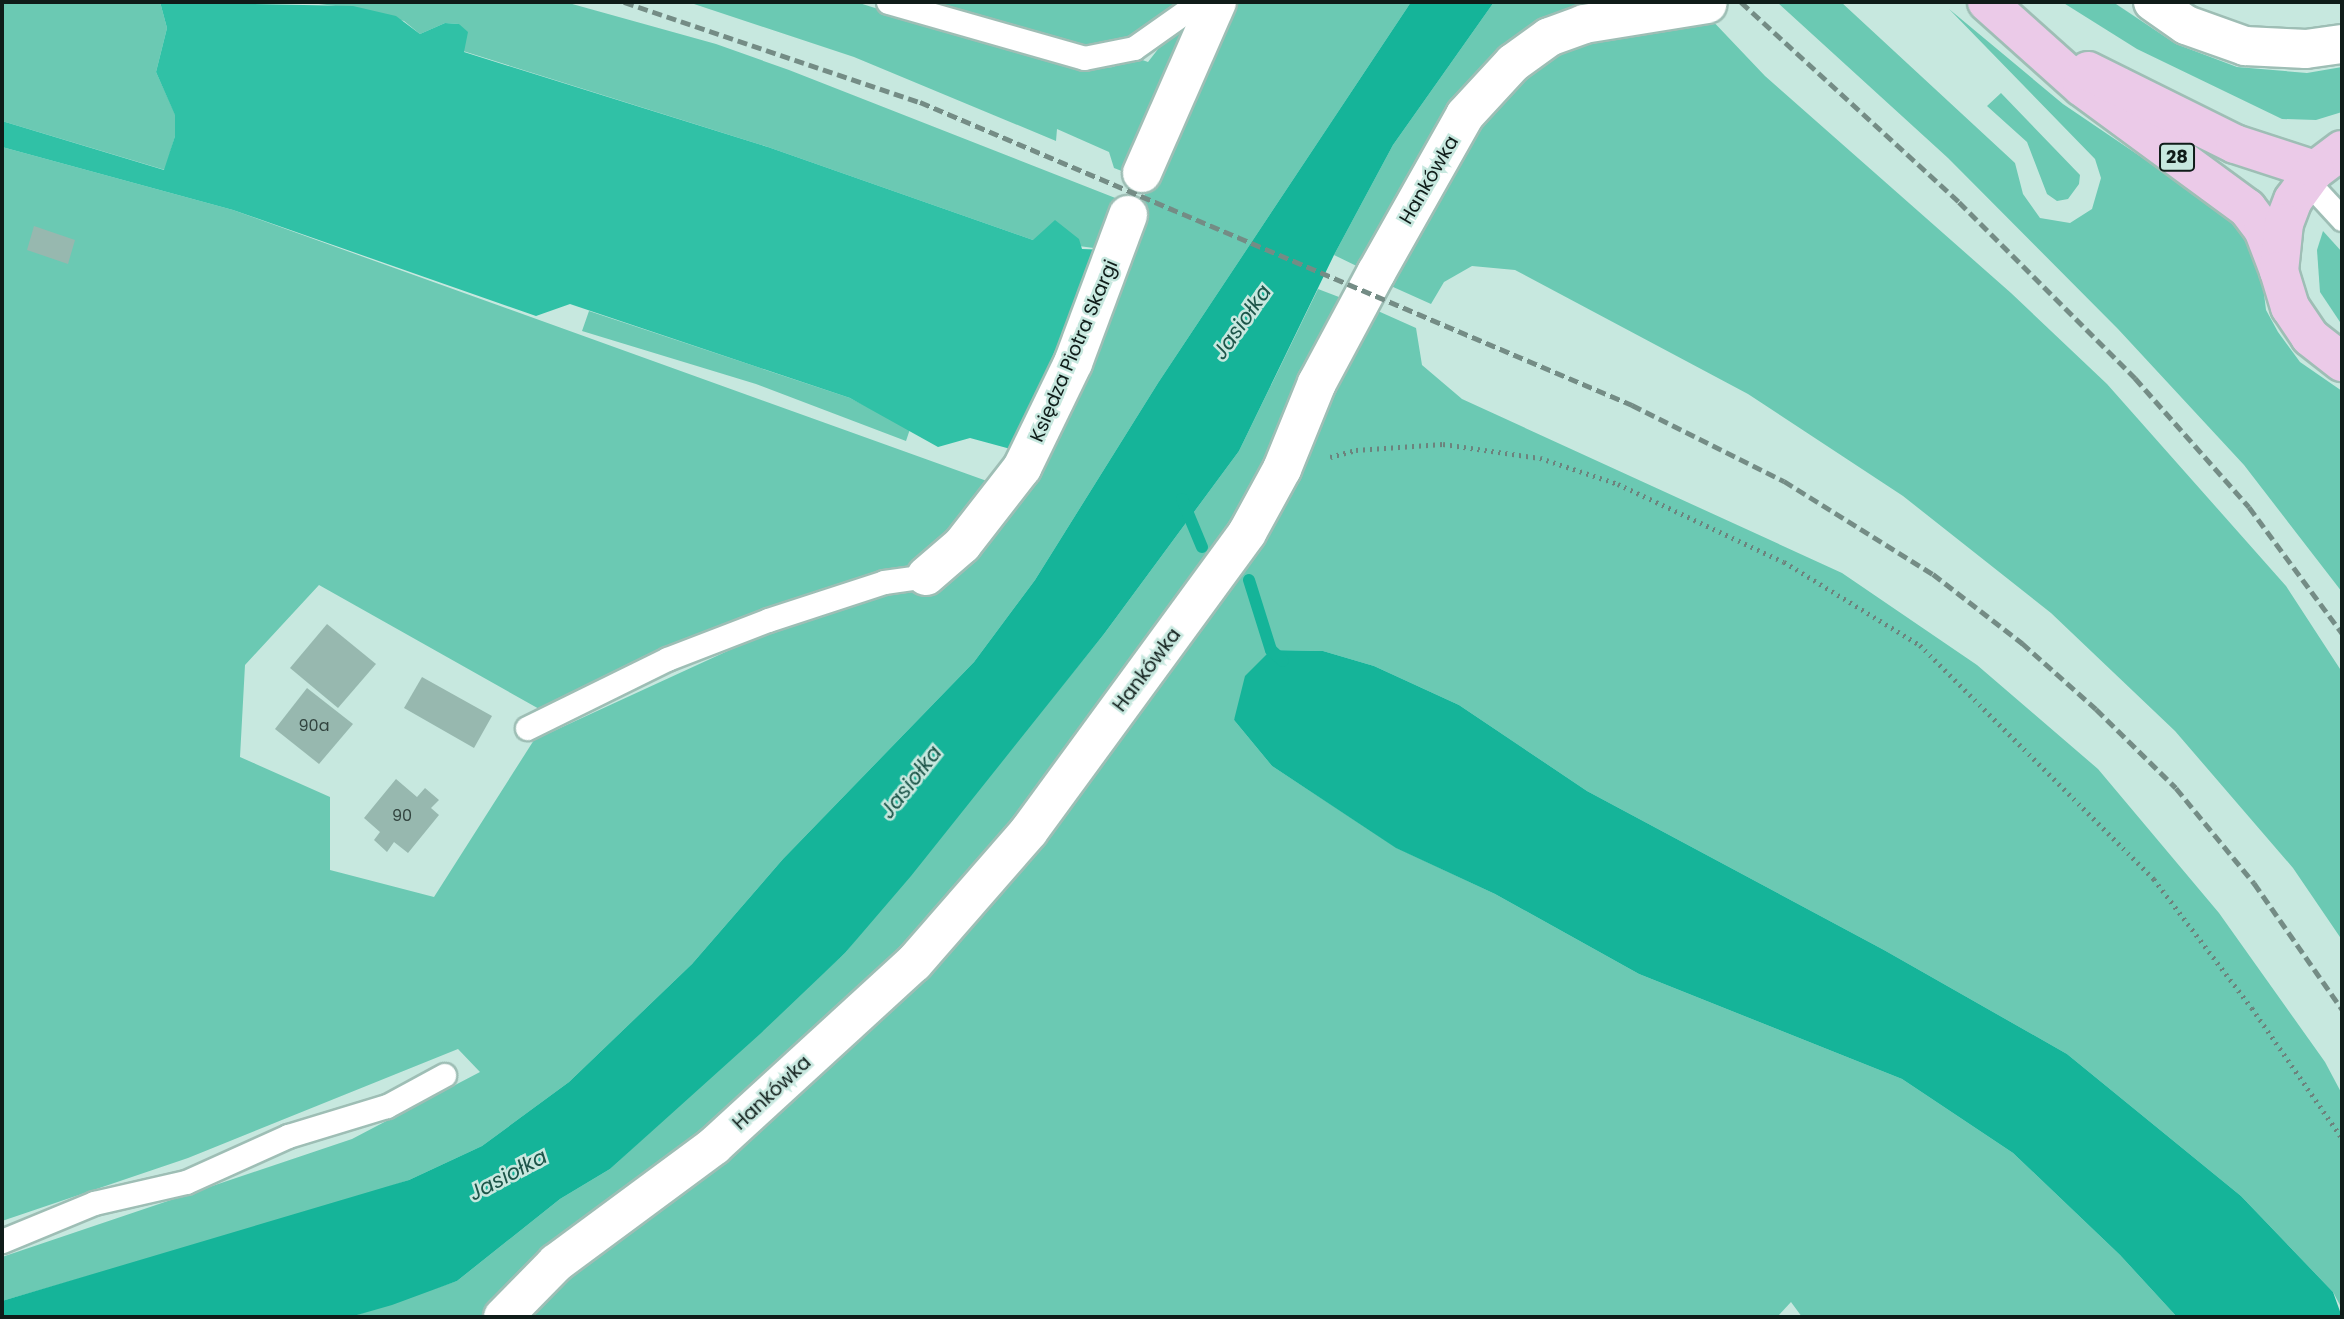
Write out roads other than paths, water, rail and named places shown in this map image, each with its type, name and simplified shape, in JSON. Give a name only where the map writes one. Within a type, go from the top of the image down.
[{"type":"main road","name":"28","points":[[1987,2],[2121,117],[2247,208],[2263,229],[2290,307],[2310,337],[2342,362]]},
{"type":"main road","name":"28","points":[[2053,59],[2083,68],[2235,144],[2321,167],[2284,223],[2279,271]]},
{"type":"street","points":[[1143,173],[1217,2]]},
{"type":"street","points":[[2153,2],[2186,24],[2245,46],[2306,49],[2342,44]]},
{"type":"street","name":"Hankówka","points":[[503,1317],[556,1263],[715,1146],[914,963],[1066,783],[1240,543],[1282,469],[1317,383],[1465,115],[1513,62],[1549,37],[1584,24],[1707,4]]},
{"type":"street","name":"Księdza Piotra Skargi","points":[[926,576],[962,545],[1027,458],[1073,363],[1128,215]]},
{"type":"lane","points":[[888,2],[1084,58],[1134,47],[1199,2]]},
{"type":"lane","points":[[2321,167],[2342,219]]},
{"type":"lane","points":[[527,728],[667,659],[768,620],[884,582],[926,576]]},
{"type":"lane","points":[[2,1241],[94,1203],[186,1182],[288,1136],[387,1106],[444,1075]]},
{"type":"water","name":"Jasiołka","points":[[1411,2],[1494,2],[1393,145],[1334,255],[1239,451],[1104,634],[911,876],[845,953],[760,1034],[610,1169],[560,1199],[457,1281],[350,1317],[2,1317],[2,1301],[409,1180],[482,1146],[569,1082],[692,964],[783,859],[974,662],[1035,580],[1158,383]]},
{"type":"water","points":[[1271,650],[1323,651],[1374,666],[1459,705],[1587,791],[1884,950],[2067,1054],[2241,1196],[2333,1292],[2342,1317],[2177,1317],[2120,1255],[2013,1153],[1902,1079],[1639,974],[1495,894],[1396,848],[1272,766],[1234,720],[1245,676]]},
{"type":"waterway","points":[[1182,499],[1202,547]]},
{"type":"waterway","points":[[1249,580],[1271,650],[1283,661]]},
{"type":"railway","points":[[624,2],[920,102],[1632,405],[1784,481],[1933,574],[2022,643],[2096,709],[2176,788],[2254,883],[2342,1009]]},
{"type":"railway","points":[[1741,2],[1959,202],[2135,378],[2249,507],[2342,633]]}]
